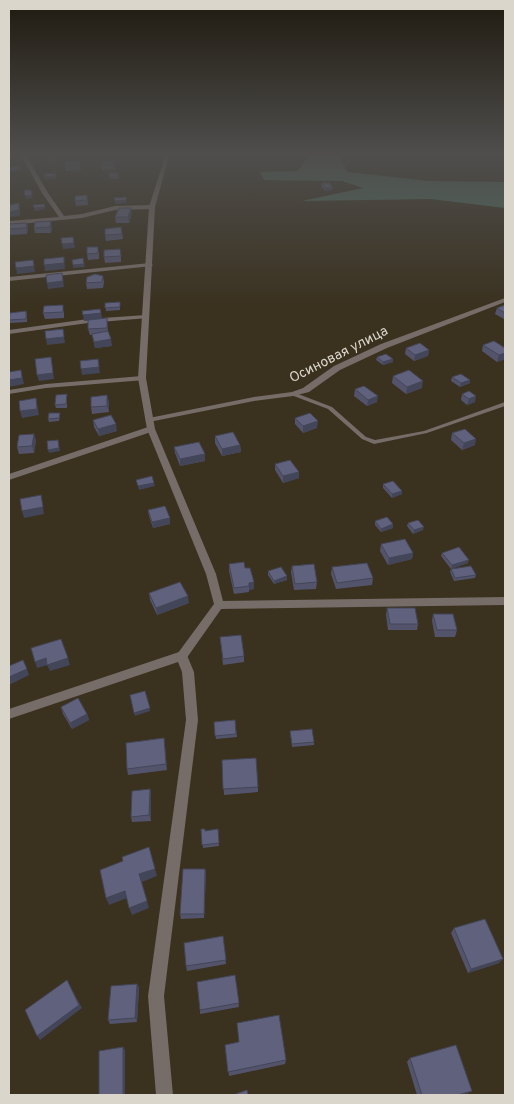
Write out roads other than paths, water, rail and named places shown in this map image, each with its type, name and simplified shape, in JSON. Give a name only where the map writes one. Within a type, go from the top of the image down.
[{"type":"street","points":[[53,205],[62,217]]},
{"type":"street","points":[[9,223],[82,216],[115,208],[152,207],[142,378],[150,425],[211,574],[219,605]]},
{"type":"street","points":[[9,279],[150,265]]},
{"type":"street","name":"Осиновая улица","points":[[9,477],[150,425],[254,399],[293,394],[306,390],[337,368],[384,346],[505,300]]},
{"type":"street","points":[[9,332],[146,317]]},
{"type":"street","points":[[9,392],[46,386],[142,378]]},
{"type":"street","points":[[219,605],[505,601]]},
{"type":"street","points":[[9,714],[182,656],[219,605]]},
{"type":"street","points":[[164,1095],[156,996],[192,720],[188,672],[182,656]]},
{"type":"lane","points":[[293,394],[330,408],[364,438],[374,442],[425,432],[505,404]]}]
